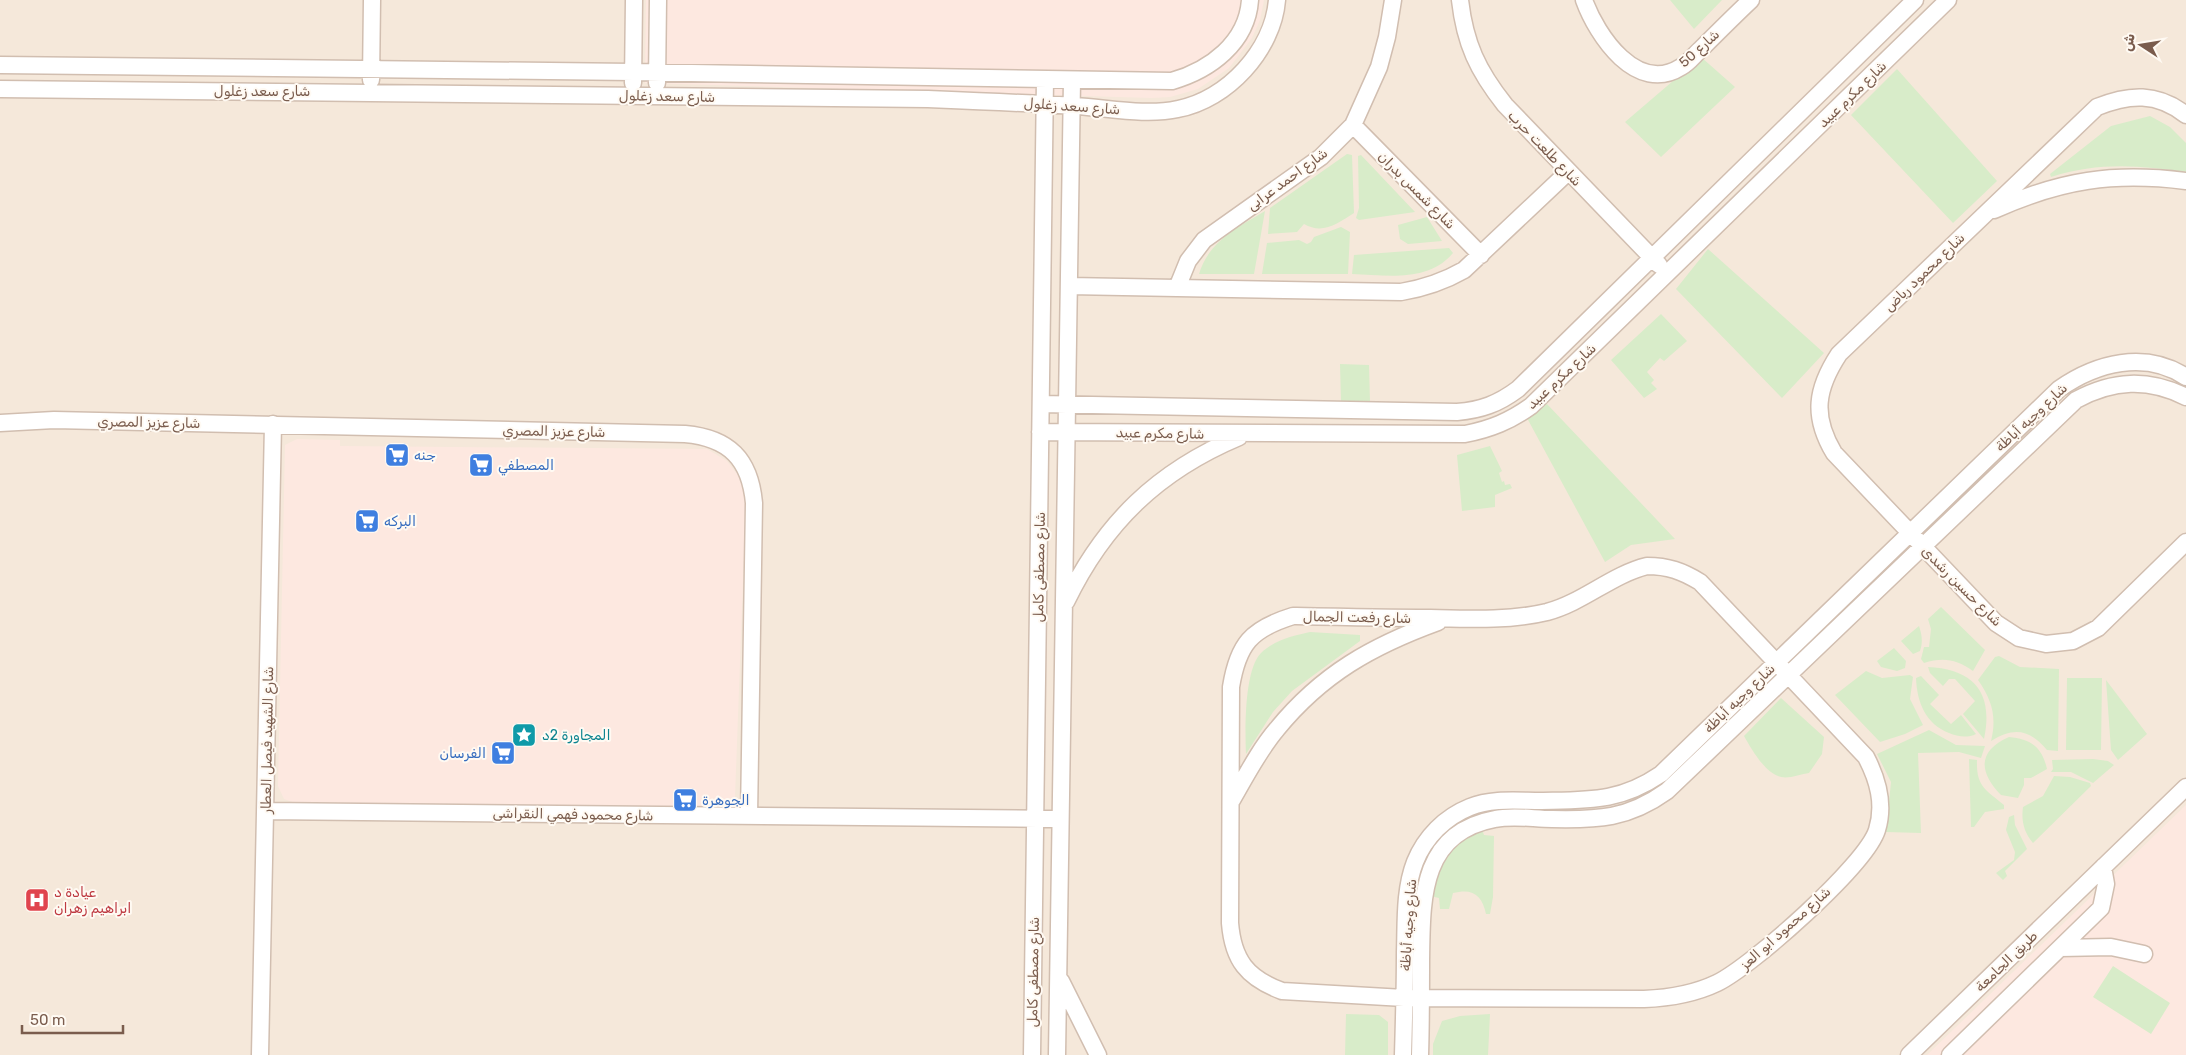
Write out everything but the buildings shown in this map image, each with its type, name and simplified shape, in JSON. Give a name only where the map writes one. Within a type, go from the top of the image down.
[{"type":"street","points":[[371,92],[372,0]]},
{"type":"street","points":[[632,95],[634,0]]},
{"type":"street","points":[[657,96],[658,0]]},
{"type":"street","name":"شارع سعد زغلول","points":[[0,65],[657,72],[1172,81],[1194,74],[1214,63],[1230,47],[1243,27],[1250,0]]},
{"type":"street","name":"شارع سعد زغلول","points":[[0,89],[928,100],[1045,104],[1154,112],[1179,109],[1203,101],[1224,88],[1243,71],[1258,51],[1270,29],[1276,0]]},
{"type":"street","name":"شارع احمد عرابى","points":[[1177,288],[1188,261],[1204,240],[1321,157],[1353,125],[1379,67],[1388,36],[1393,0]]},
{"type":"street","name":"شارع طلعت حرب","points":[[1460,0],[1463,23],[1471,53],[1485,81],[1504,106],[1667,274]]},
{"type":"street","name":"شارع 50","points":[[1584,0],[1590,15],[1619,57],[1632,68],[1648,73],[1666,73],[1682,67],[1751,0]]},
{"type":"street","name":"شارع مكرم عبيد","points":[[1041,404],[1457,412],[1479,410],[1500,402],[1518,389],[1915,0]]},
{"type":"street","name":"شارع مكرم عبيد","points":[[1040,432],[1465,434],[1489,429],[1511,420],[1532,406],[1948,0]]},
{"type":"street","name":"شارع مصطفى كامل","points":[[1032,1055],[1045,79]]},
{"type":"street","name":"شارع مصطفى كامل","points":[[1057,1055],[1072,80]]},
{"type":"street","name":"شارع محمود رياض","points":[[1910,533],[1834,453],[1825,438],[1820,421],[1819,403],[1821,387],[1827,372],[1839,354],[2097,107],[2118,98],[2142,96],[2164,102],[2186,115]]},
{"type":"street","name":"شارع شمس بدران","points":[[1353,125],[1481,255]]},
{"type":"street","points":[[1044,134],[1053,130],[1063,131],[1071,136]]},
{"type":"street","points":[[1069,286],[1401,292],[1423,288],[1445,281],[1464,270],[1568,172]]},
{"type":"street","points":[[1983,215],[2022,197],[2063,184],[2106,177],[2149,176],[2186,180]]},
{"type":"street","name":"شارع وجيه أباظة","points":[[1420,1055],[1406,916],[1410,878],[1422,847],[1443,823],[1456,814],[1486,802],[1595,800],[1630,792],[1661,774],[2059,389],[2076,377],[2096,368],[2116,363],[2137,362],[2158,365],[2186,377]]},
{"type":"street","name":"شارع وجيه أباظة","points":[[1403,1055],[1413,997],[1424,890],[1432,864],[1448,842],[1471,827],[1497,818],[1588,820],[1613,817],[1638,809],[1667,791],[1921,546],[2076,400],[2093,390],[2132,382],[2152,384],[2186,398]]},
{"type":"street","name":"شارع عزيز المصري","points":[[0,424],[54,420],[686,434],[704,436],[725,445],[746,468],[752,484],[754,502],[748,816]]},
{"type":"street","name":"شارع الشهيد فيصل العطار","points":[[260,1055],[274,424]]},
{"type":"street","points":[[1064,607],[1095,550],[1137,501],[1188,462],[1245,434]]},
{"type":"street","name":"شارع حسين رشدى","points":[[1910,533],[1996,623],[2019,638],[2046,644],[2073,641],[2098,628],[2186,542]]},
{"type":"street","name":"شارع رفعت الجمال","points":[[1413,997],[1282,991],[1264,984],[1249,974],[1238,959],[1232,942],[1231,687],[1236,662],[1249,640],[1269,624],[1293,616],[1448,619],[1522,617],[1548,612],[1590,594],[1628,570],[1647,566],[1666,566],[1684,572],[1700,582],[1776,662]]},
{"type":"street","points":[[1232,800],[1276,730],[1303,699],[1335,672],[1371,650],[1448,619]]},
{"type":"street","name":"شارع محمود ابو العز","points":[[1413,997],[1663,998],[1700,990],[1718,983],[1766,949],[1858,861],[1875,835],[1880,810],[1880,792],[1875,774],[1866,757],[1776,662]]},
{"type":"street","name":"طريق الجامعة","points":[[1909,1055],[2186,788]]},
{"type":"street","name":"شارع محمود فهمي النقراشى","points":[[265,811],[1060,818]]},
{"type":"street","name":"طريق الجامعة","points":[[1950,1055],[2101,908],[2106,884],[2103,867]]},
{"type":"street","points":[[2060,948],[2111,947],[2144,954]]},
{"type":"street","points":[[1058,976],[1098,1055]]},
{"type":"shaded area","points":[[0,0],[2186,0],[2186,1055],[0,1055]]},
{"type":"shaded area","points":[[646,0],[1264,0],[1260,20],[1252,38],[1229,68],[1198,89],[1170,97],[1152,98],[645,83]]},
{"type":"shaded area","points":[[297,439],[340,440],[340,446],[707,449],[727,461],[740,478],[746,500],[735,797],[731,804],[724,808],[298,804],[284,799],[278,786],[285,445]]},
{"type":"shaded area","points":[[2186,805],[2186,1055],[1927,1055]]},
{"type":"green space","points":[[1670,0],[1722,0],[1694,29]]},
{"type":"green space","points":[[1701,57],[1735,87],[1661,157],[1625,122]]},
{"type":"green space","points":[[1897,69],[1997,181],[1953,223],[1851,115]]},
{"type":"green space","points":[[2150,116],[2170,127],[2186,143],[2186,172],[2118,166],[2085,169],[2051,177],[2050,174],[2111,126]]},
{"type":"green space","points":[[1347,154],[1352,155],[1354,213],[1336,224],[1324,228],[1311,227],[1304,224],[1297,232],[1268,234],[1270,208]]},
{"type":"green space","points":[[1361,155],[1415,212],[1359,220],[1356,218],[1359,208],[1358,156]]},
{"type":"green space","points":[[1265,211],[1254,274],[1199,274],[1217,244],[1234,230]]},
{"type":"green space","points":[[1427,217],[1442,241],[1408,244],[1400,239],[1398,225]]},
{"type":"green space","points":[[1341,227],[1350,232],[1348,274],[1262,274],[1267,243],[1299,240],[1307,244],[1314,237]]},
{"type":"green space","points":[[1449,248],[1453,253],[1443,263],[1419,273],[1392,276],[1352,274],[1354,255]]},
{"type":"green space","points":[[1708,249],[1824,353],[1782,398],[1676,289]]},
{"type":"green space","points":[[1661,314],[1687,341],[1664,361],[1660,358],[1647,372],[1654,380],[1651,383],[1657,389],[1644,398],[1611,360]]},
{"type":"green space","points":[[1340,364],[1369,365],[1370,402],[1341,402]]},
{"type":"green space","points":[[1547,404],[1675,539],[1631,545],[1605,562],[1527,418]]},
{"type":"green space","points":[[1490,446],[1502,471],[1499,473],[1502,482],[1504,481],[1505,485],[1510,484],[1512,488],[1495,495],[1495,507],[1462,511],[1457,455]]},
{"type":"green space","points":[[1941,607],[1985,650],[1973,671],[1949,660],[1924,663],[1921,659],[1924,647],[1929,647],[1931,629],[1928,619]]},
{"type":"green space","points":[[1919,626],[1922,639],[1921,648],[1920,651],[1913,654],[1901,641]]},
{"type":"green space","points":[[1310,632],[1360,635],[1360,641],[1292,691],[1273,712],[1246,754],[1247,701],[1251,673],[1255,661],[1261,653],[1272,645],[1290,637]]},
{"type":"green space","points":[[1894,648],[1906,661],[1905,668],[1897,671],[1881,667],[1877,661]]},
{"type":"green space","points":[[1999,656],[2020,667],[2059,669],[2058,751],[2047,750],[2034,738],[2021,732],[2007,734],[1991,741],[1993,732],[1992,709],[1987,695],[1978,680],[1995,657]]},
{"type":"green space","points":[[1928,667],[1957,672],[1977,686],[1983,696],[1986,708],[1984,739],[1963,714],[1975,701],[1955,679],[1949,679],[1943,686],[1930,673]]},
{"type":"green space","points":[[1866,671],[1882,678],[1910,675],[1913,677],[1910,699],[1923,725],[1905,734],[1880,742],[1835,695]]},
{"type":"green space","points":[[1921,676],[1939,695],[1930,704],[1951,724],[1961,715],[1976,734],[1956,735],[1934,724],[1924,711],[1918,696],[1916,678]]},
{"type":"green space","points":[[2067,678],[2102,678],[2101,750],[2066,750]]},
{"type":"green space","points":[[2106,680],[2147,734],[2118,760],[2111,750]]},
{"type":"green space","points":[[1781,698],[1824,737],[1822,754],[1809,773],[1788,777],[1775,775],[1764,766],[1744,736]]},
{"type":"green space","points":[[1929,730],[1956,745],[1985,746],[1981,758],[1959,752],[1918,753],[1921,833],[1886,832],[1891,782],[1877,754]]},
{"type":"green space","points":[[2009,737],[2029,742],[2039,750],[2047,769],[2031,778],[2024,778],[2024,785],[2018,798],[2001,795],[1993,786],[1985,770],[1987,755],[1991,749]]},
{"type":"green space","points":[[1969,759],[1977,760],[1978,776],[1983,787],[2004,805],[2004,809],[1985,812],[1974,827],[1971,827]]},
{"type":"green space","points":[[2093,759],[2108,761],[2114,765],[2093,783],[2071,772],[2051,772],[2053,769],[2052,760]]},
{"type":"green space","points":[[2054,776],[2070,777],[2090,783],[2091,786],[2033,843],[2027,835],[2024,826],[2022,817],[2023,807],[2043,796]]},
{"type":"green space","points":[[2014,815],[2015,825],[2027,849],[2005,871],[2007,876],[2003,880],[1996,873],[2014,860],[2015,852],[2006,830],[2009,817]]},
{"type":"green space","points":[[1482,829],[1484,835],[1494,836],[1493,897],[1490,914],[1486,914],[1482,902],[1471,892],[1453,893],[1449,909],[1440,909],[1439,898],[1426,895],[1451,845]]},
{"type":"green space","points":[[2113,966],[2170,1003],[2151,1034],[2093,997]]},
{"type":"green space","points":[[1346,1014],[1379,1015],[1388,1022],[1388,1055],[1345,1055]]},
{"type":"green space","points":[[1490,1014],[1488,1055],[1433,1055],[1433,1044],[1442,1021],[1460,1016]]},
{"type":"place","name":"جنه","points":[[397,455]]},
{"type":"place","name":"المصطفي","points":[[481,465]]},
{"type":"place","name":"البركه","points":[[367,521]]},
{"type":"place","name":"المجاورة 2د","points":[[524,735]]},
{"type":"place","name":"الفرسان","points":[[503,753]]},
{"type":"place","name":"الجوهرة","points":[[685,800]]},
{"type":"place","name":"عيادة د ابراهيم زهران","points":[[37,900]]}]
